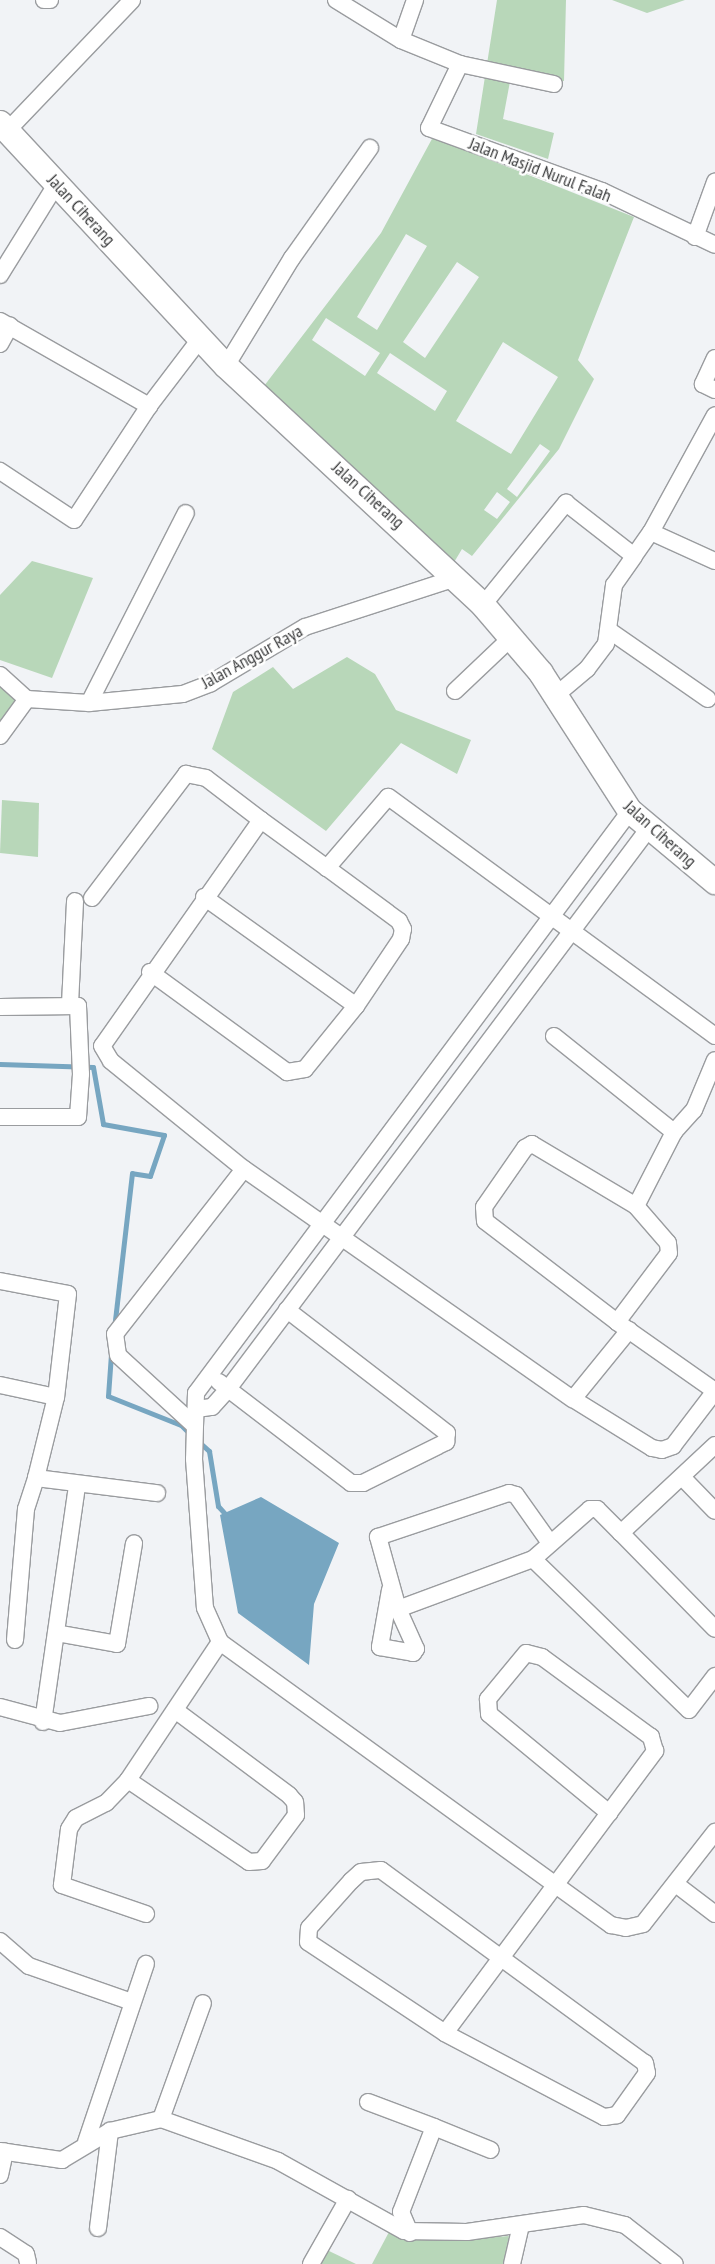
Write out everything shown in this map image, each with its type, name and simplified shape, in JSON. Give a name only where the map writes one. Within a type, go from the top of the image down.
[{"type":"street","points":[[44,0],[50,0]]},
{"type":"street","points":[[4,127],[132,0]]},
{"type":"street","points":[[336,0],[401,40],[460,64],[554,84]]},
{"type":"street","points":[[401,40],[415,0]]},
{"type":"street","name":"Jalan Masjid Nurul Falah","points":[[460,64],[429,128],[602,191],[715,245]]},
{"type":"street","name":"Jalan Ciherang","points":[[4,127],[226,366],[483,605],[512,637],[555,696],[630,811],[715,882]]},
{"type":"street","points":[[226,366],[292,258],[370,148]]},
{"type":"street","points":[[695,237],[715,182]]},
{"type":"street","points":[[0,275],[57,183]]},
{"type":"street","points":[[0,344],[5,323],[149,406]]},
{"type":"street","points":[[0,471],[74,520],[149,406],[200,339]]},
{"type":"street","points":[[709,387],[715,358]]},
{"type":"street","points":[[555,696],[599,656],[610,631],[614,585],[651,532],[715,415]]},
{"type":"street","points":[[483,605],[566,503],[634,556]]},
{"type":"street","points":[[89,702],[186,513]]},
{"type":"street","points":[[651,532],[715,561]]},
{"type":"street","name":"Jalan Anggur Raya","points":[[27,699],[89,702],[183,694],[211,683],[305,627],[456,578]]},
{"type":"street","points":[[610,631],[708,699]]},
{"type":"street","points":[[455,691],[512,637]]},
{"type":"street","points":[[0,675],[27,699],[0,736]]},
{"type":"street","points":[[92,898],[186,774],[206,778],[399,922],[403,929],[401,939],[356,1006],[305,1069],[288,1072],[150,972]]},
{"type":"street","points":[[327,868],[379,804],[392,797],[715,1036]]},
{"type":"street","points":[[630,811],[554,917],[196,1393],[194,1459],[205,1608],[220,1642],[559,1885],[611,1925],[626,1928],[643,1924],[677,1885],[715,1832]]},
{"type":"street","points":[[261,820],[150,972],[104,1039],[104,1054],[244,1169],[340,1238],[573,1399],[652,1448],[672,1446],[715,1391],[623,1326],[485,1220],[484,1207],[525,1148],[532,1144],[636,1206],[670,1250],[623,1326],[573,1399]]},
{"type":"street","points":[[197,1409],[212,1407],[228,1388],[649,828]]},
{"type":"street","points":[[204,897],[356,1006]]},
{"type":"street","points":[[70,1004],[74,901]]},
{"type":"street","points":[[0,1007],[70,1004],[80,1011],[81,1074],[80,1113],[75,1118],[0,1117]]},
{"type":"street","points":[[554,1036],[674,1132]]},
{"type":"street","points":[[636,1206],[674,1132],[694,1110],[715,1060]]},
{"type":"street","points":[[194,1427],[118,1355],[115,1334],[244,1169]]},
{"type":"street","points":[[0,1282],[68,1294],[56,1397],[36,1478],[26,1509],[15,1640]]},
{"type":"street","points":[[210,1376],[351,1483],[363,1483],[446,1442],[447,1432],[287,1310]]},
{"type":"street","points":[[0,1385],[56,1397]]},
{"type":"street","points":[[621,1533],[715,1445]]},
{"type":"street","points":[[682,1477],[715,1511]]},
{"type":"street","points":[[36,1478],[77,1486],[157,1492]]},
{"type":"street","points":[[43,1722],[77,1486]]},
{"type":"street","points":[[390,1589],[380,1649],[414,1653],[390,1589],[380,1534],[506,1492],[516,1495],[550,1543]]},
{"type":"street","points":[[398,1609],[533,1559],[590,1509],[597,1509],[715,1629]]},
{"type":"street","points":[[56,1633],[117,1644],[134,1543]]},
{"type":"street","points":[[533,1559],[689,1710],[715,1676]]},
{"type":"street","points":[[146,1914],[67,1888],[60,1879],[71,1822],[102,1806],[128,1780],[220,1642]]},
{"type":"street","points":[[445,2033],[559,1885],[655,1751],[655,1742],[542,1656],[526,1653],[488,1699],[489,1714],[609,1813]]},
{"type":"street","points":[[0,1707],[43,1722],[72,1723],[149,1706]]},
{"type":"street","points":[[128,1780],[249,1862],[262,1861],[296,1815],[295,1802],[289,1795],[175,1710]]},
{"type":"street","points":[[381,1870],[645,2063],[647,2073],[617,2116],[604,2117],[445,2033],[308,1942],[309,1928],[361,1872],[381,1870]]},
{"type":"street","points":[[677,1885],[715,1914]]},
{"type":"street","points":[[0,1941],[30,1966],[132,2002]]},
{"type":"street","points":[[86,2142],[146,1964]]},
{"type":"street","points":[[161,2119],[203,2003]]},
{"type":"street","points":[[368,2102],[491,2150]]},
{"type":"street","points":[[0,2175],[3,2152],[62,2160],[86,2142],[110,2131],[161,2119],[278,2161],[410,2232],[435,2234],[521,2225],[557,2217],[607,2218],[625,2225],[675,2264]]},
{"type":"street","points":[[410,2232],[401,2212],[434,2127]]},
{"type":"street","points":[[98,2228],[110,2131]]},
{"type":"street","points":[[311,2264],[348,2199]]},
{"type":"street","points":[[512,2264],[521,2225]]},
{"type":"street","points":[[0,2237],[26,2254],[29,2264]]},
{"type":"green space","points":[[497,0],[566,0],[564,81],[511,76],[503,119],[554,133],[548,159],[476,134]]},
{"type":"green space","points":[[612,0],[685,0],[647,13]]},
{"type":"green space","points":[[433,137],[634,217],[578,360],[594,379],[559,449],[472,556],[462,549],[453,564],[264,386],[381,233]],"holes":[[[406,234],[427,246],[377,330],[357,317]],[[457,262],[479,277],[425,358],[403,342]],[[326,318],[380,353],[365,376],[312,340]],[[503,342],[558,377],[511,454],[456,421]],[[390,353],[447,391],[435,411],[377,373]],[[540,444],[550,451],[517,497],[507,489]],[[497,492],[510,502],[497,519],[484,510]]]},
{"type":"green space","points":[[32,561],[93,578],[52,678],[0,660],[0,595]]},
{"type":"green space","points":[[347,657],[375,674],[396,710],[471,740],[457,774],[401,743],[326,831],[212,749],[233,692],[273,667],[293,689]]},
{"type":"green space","points":[[0,675],[27,699],[0,736]]},
{"type":"green space","points":[[2,800],[39,803],[38,857],[0,853]]},
{"type":"green space","points":[[389,2232],[460,2240],[509,2236],[503,2264],[372,2264]]},
{"type":"green space","points":[[327,2250],[356,2264],[320,2264]]},
{"type":"water","points":[[261,1497],[339,1543],[314,1604],[309,1665],[238,1613],[220,1515]]},
{"type":"waterway","points":[[0,1064],[93,1067],[103,1124],[164,1135],[150,1176],[132,1173],[114,1328]]},
{"type":"waterway","points":[[111,1354],[108,1396],[181,1425],[190,1434]]},
{"type":"waterway","points":[[198,1441],[209,1451],[218,1506],[226,1515]]}]
